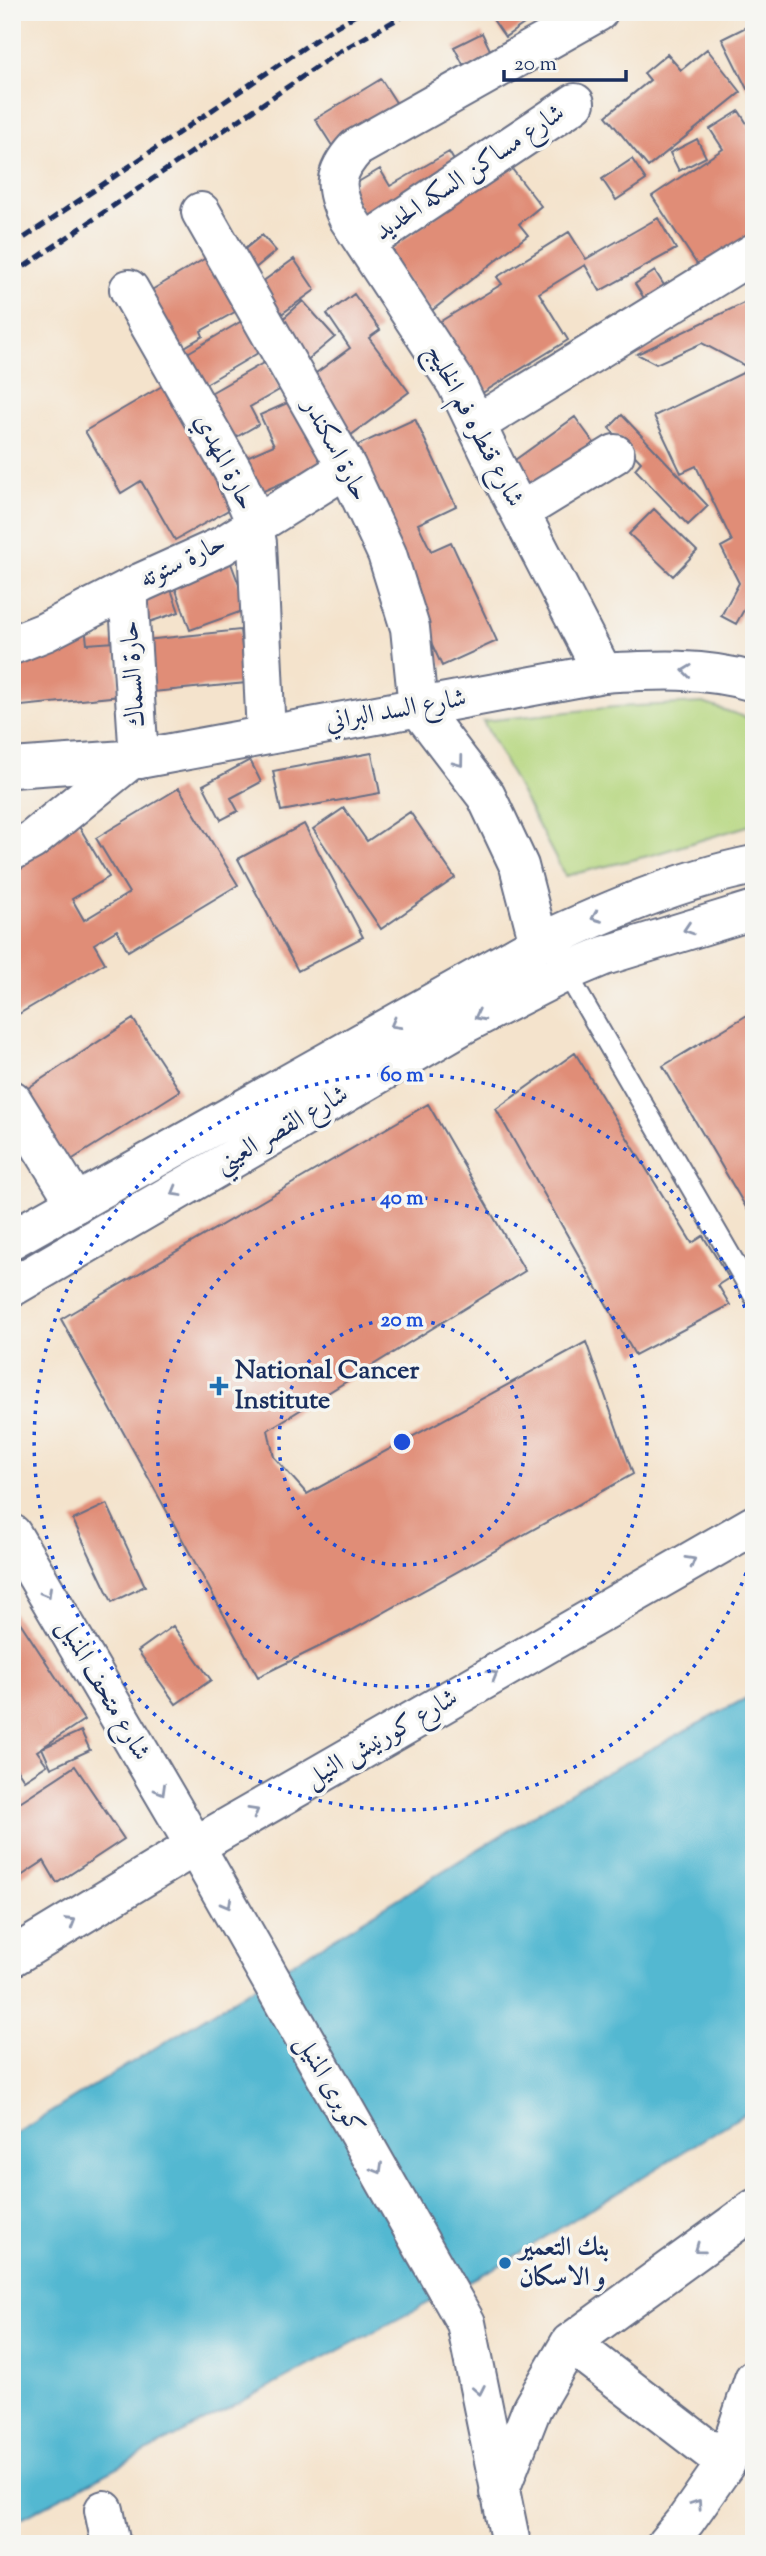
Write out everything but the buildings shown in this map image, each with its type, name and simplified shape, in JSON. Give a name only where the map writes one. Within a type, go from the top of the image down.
[{"type":"main road","name":"شارع قنطره فم الخليج","points":[[598,12],[356,148],[340,169],[336,185],[339,200],[365,243],[456,383],[603,673]]},
{"type":"main road","name":"شارع مساكن السكه الحديد","points":[[365,243],[575,103]]},
{"type":"main road","name":"حارة اسكندر","points":[[201,212],[347,468],[387,554],[410,628],[418,707]]},
{"type":"main road","points":[[477,424],[754,253]]},
{"type":"main road","name":"حارة المهدي","points":[[129,289],[233,471],[251,512],[257,543],[266,735]]},
{"type":"main road","points":[[520,512],[615,454]]},
{"type":"main road","name":"حارة ستوته","points":[[12,645],[45,632],[128,589],[222,546],[347,468]]},
{"type":"main road","name":"حارة السماك","points":[[128,589],[134,760]]},
{"type":"main road","name":"شارع السد البراني","points":[[26,768],[134,760],[603,673],[670,669],[738,677],[754,682]]},
{"type":"main road","points":[[418,707],[486,796],[519,866],[539,943]]},
{"type":"main road","points":[[19,843],[134,760]]},
{"type":"main road","name":"شارع القصر العيني","points":[[12,1239],[539,943],[592,918],[710,874],[754,865]]},
{"type":"main road","name":"شارع القصر العيني","points":[[12,1287],[466,1023],[566,972],[604,956],[754,910]]},
{"type":"main road","points":[[12,1100],[76,1203]]},
{"type":"main road","name":"شارع كورنيش النيل","points":[[12,1957],[195,1846],[754,1525]]},
{"type":"main road","name":"شارع متحف المنيل","points":[[12,1534],[195,1846]]},
{"type":"main road","name":"كوبرى المنيل","points":[[195,1846],[466,2323],[499,2492]]},
{"type":"main road","points":[[511,2544],[499,2492],[532,2408],[570,2343],[754,2208]]},
{"type":"main road","points":[[570,2343],[726,2463]]},
{"type":"main road","points":[[666,2544],[726,2463],[751,2399]]},
{"type":"lane","points":[[566,972],[754,1296]]},
{"type":"green space","points":[[703,703],[754,720],[754,824],[652,855],[565,876],[483,721],[615,707]]},
{"type":"water","points":[[754,1694],[754,2108],[502,2264],[12,2523],[12,2136],[581,1786]]},
{"type":"railway","points":[[12,246],[330,30],[361,12]]},
{"type":"railway","points":[[12,275],[337,53],[410,12]]},
{"type":"place","name":"National Cancer Institute","points":[[219,1386]]},
{"type":"place","name":"بنك التعمير و الاسكان","points":[[505,2263]]}]
